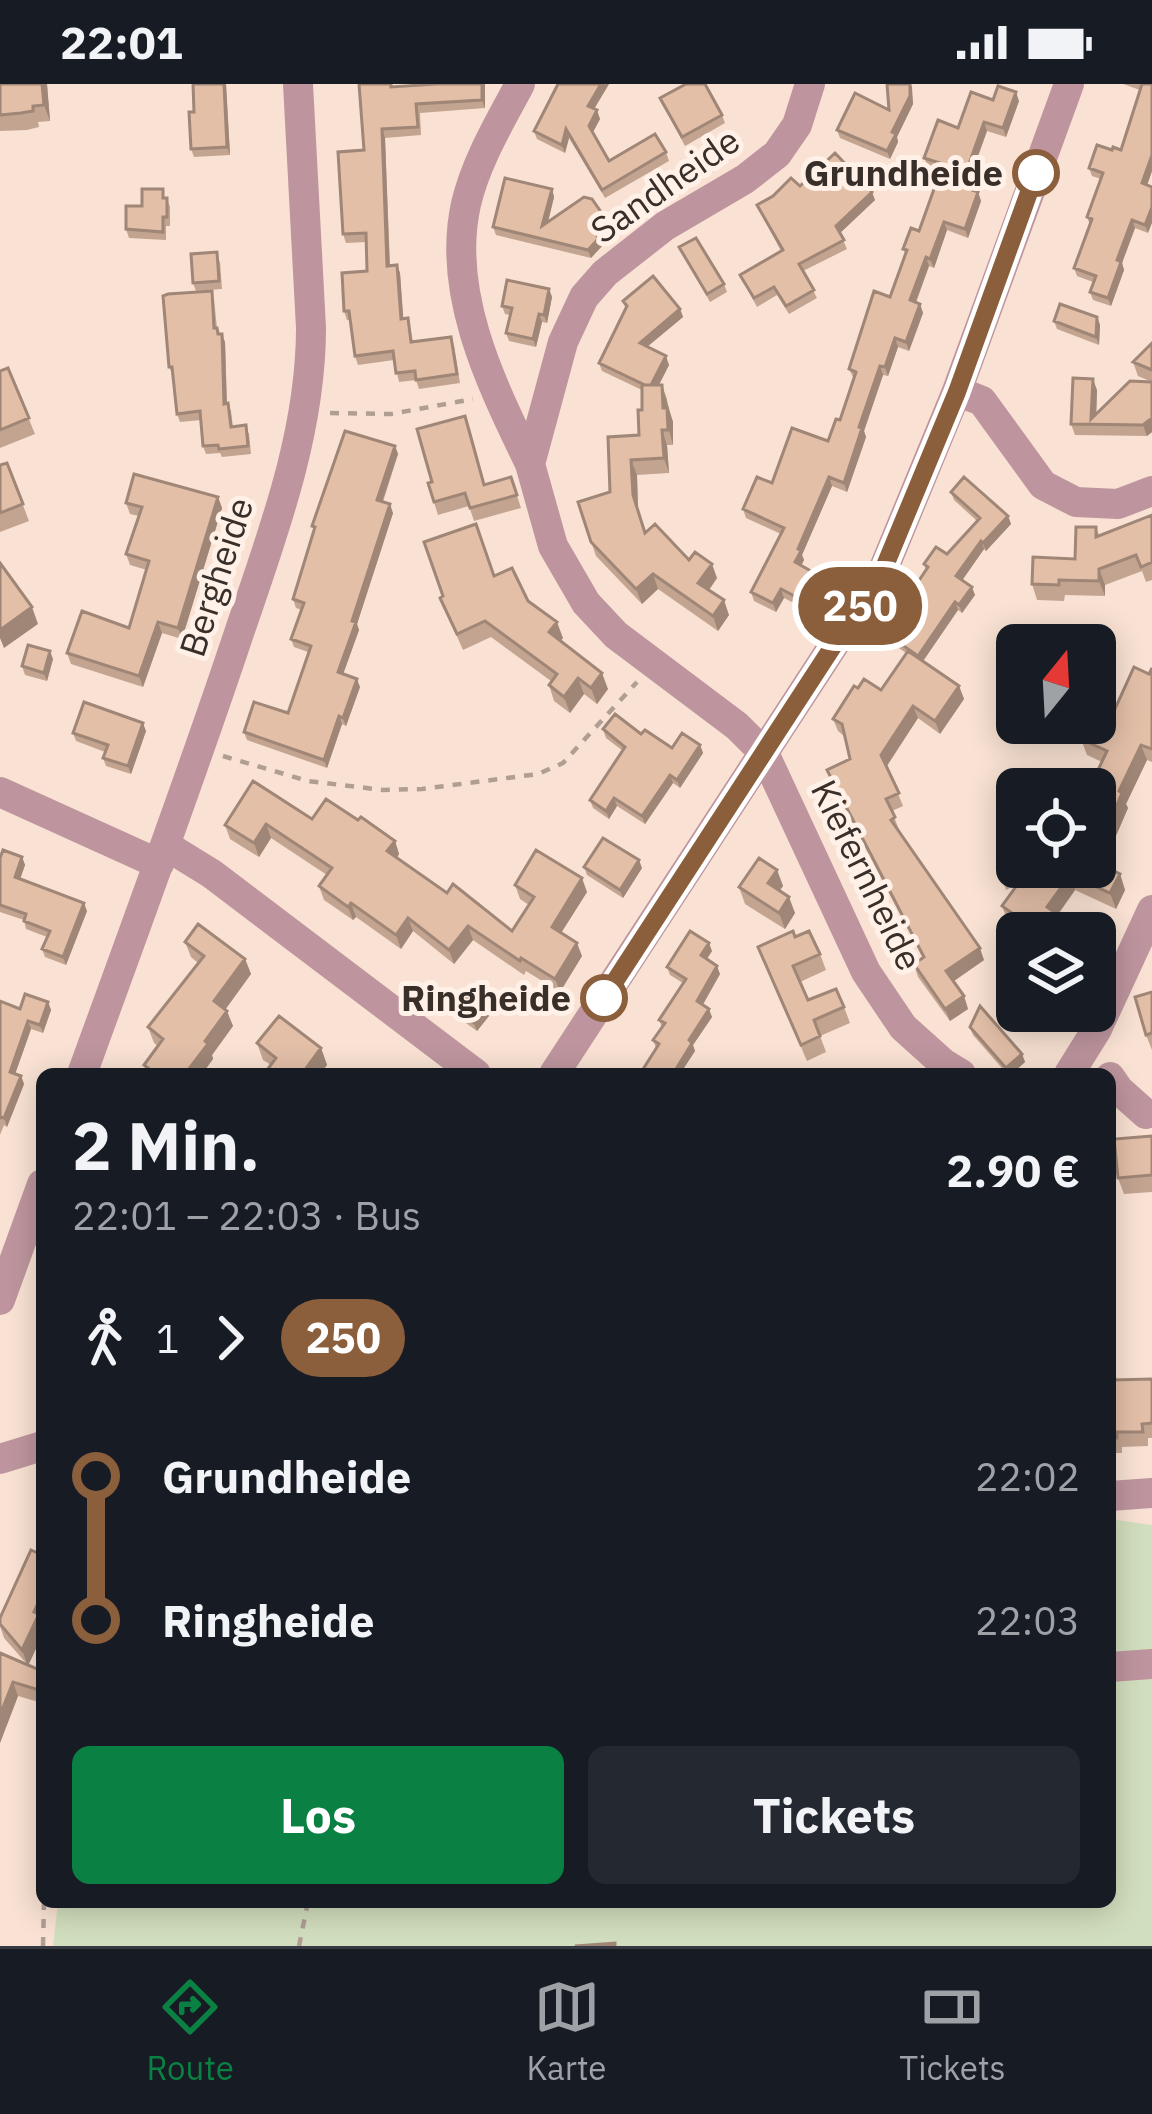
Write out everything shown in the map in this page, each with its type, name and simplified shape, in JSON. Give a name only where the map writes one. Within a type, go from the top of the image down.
[{"type":"street","name":"Bergheide","points":[[84,1068],[264,561],[306,409],[311,328],[298,84]]},
{"type":"street","points":[[520,84],[472,181],[461,256],[476,336],[496,394],[530,464]]},
{"type":"street","name":"Sandheide","points":[[764,753],[737,726],[601,621],[561,563],[530,464],[563,342],[584,298],[605,273],[665,226],[746,179],[777,154],[797,125],[810,84]]},
{"type":"street","points":[[558,1068],[884,568],[957,392],[1070,84]]},
{"type":"street","points":[[957,392],[982,400],[1043,485],[1076,502],[1118,504],[1152,490]]},
{"type":"street","name":"Kiefernheide","points":[[764,753],[866,972],[903,1027],[952,1068]]},
{"type":"street","points":[[0,792],[212,874],[468,1068]]},
{"type":"street","points":[[1116,988],[1152,910]]},
{"type":"street","points":[[1074,1068],[1095,1032]]},
{"type":"street","points":[[1097,1032],[1105,1068]]},
{"type":"street","points":[[1116,1086],[1149,1113]]},
{"type":"street","points":[[1116,1114],[1149,1113]]},
{"type":"street","points":[[0,1300],[36,1201]]},
{"type":"street","points":[[0,1460],[36,1448]]},
{"type":"street","points":[[1116,1496],[1152,1493]]},
{"type":"street","points":[[1116,1667],[1152,1664]]},
{"type":"path","points":[[306,409],[391,414],[496,394]]},
{"type":"path","points":[[201,748],[294,778],[383,790],[538,774],[573,754],[653,663]]},
{"type":"path","points":[[43,1946],[44,1908]]},
{"type":"path","points":[[299,1946],[307,1908]]},
{"type":"green space","points":[[1116,1520],[1152,1525],[1152,1946],[53,1946],[57,1908],[1116,1908]]},
{"type":"building","points":[[0,84],[42,84],[44,105],[0,115]]},
{"type":"building","points":[[193,84],[224,84],[227,147],[191,149]]},
{"type":"building","points":[[359,84],[482,84],[482,100],[416,104],[418,127],[382,129],[387,266],[397,265],[401,319],[408,318],[411,342],[451,337],[457,374],[416,380],[415,371],[396,373],[393,351],[355,356],[349,311],[344,311],[342,273],[367,271],[366,233],[343,234],[338,152],[364,150]]},
{"type":"building","points":[[558,84],[601,84],[588,106],[597,110],[589,126],[609,161],[655,134],[666,152],[602,190],[566,129],[562,145],[534,131]]},
{"type":"building","points":[[686,84],[705,84],[722,115],[682,137],[660,98]]},
{"type":"building","points":[[887,84],[910,84],[910,96],[887,151],[837,130],[855,93],[889,110]]},
{"type":"building","points":[[1142,84],[1152,84],[1152,155],[1142,183],[1152,187],[1152,207],[1145,225],[1132,220],[1108,298],[1090,292],[1096,276],[1074,268],[1103,173],[1089,168],[1097,145],[1121,150]]},
{"type":"building","points":[[998,86],[1016,92],[1003,128],[984,122],[961,186],[978,192],[965,229],[944,222],[910,300],[920,304],[906,342],[895,338],[885,367],[880,366],[844,483],[829,477],[798,549],[795,562],[818,575],[804,601],[781,589],[773,603],[751,592],[784,528],[743,509],[757,477],[772,483],[792,428],[828,441],[856,372],[849,369],[874,291],[890,297],[911,228],[919,231],[943,164],[924,158],[938,120],[958,128],[971,92],[993,100]]},
{"type":"building","points":[[835,153],[872,192],[836,226],[844,240],[799,264],[814,290],[786,306],[774,287],[754,298],[740,275],[783,250],[757,205],[791,178],[800,186]]},
{"type":"building","points":[[505,178],[552,189],[542,226],[584,197],[592,199],[608,222],[593,231],[599,238],[588,250],[493,227]]},
{"type":"building","points":[[142,189],[163,189],[167,217],[163,217],[163,232],[126,229],[126,206],[142,206]]},
{"type":"building","points":[[696,238],[724,284],[707,294],[679,247]]},
{"type":"building","points":[[217,252],[219,281],[193,283],[191,254]]},
{"type":"building","points":[[653,276],[680,309],[640,343],[666,356],[651,385],[645,385],[599,363],[627,306],[623,301]]},
{"type":"building","points":[[507,280],[549,289],[533,339],[506,333],[512,308],[502,306]]},
{"type":"building","points":[[212,291],[214,328],[222,334],[224,404],[228,403],[231,427],[246,425],[248,446],[203,446],[200,411],[177,414],[163,296]]},
{"type":"building","points":[[1060,304],[1097,317],[1096,337],[1054,321]]},
{"type":"building","points":[[1152,343],[1152,370],[1133,362]]},
{"type":"building","points":[[8,368],[29,418],[0,430],[0,371]]},
{"type":"building","points":[[1073,378],[1093,379],[1091,419],[1130,381],[1152,382],[1152,418],[1143,425],[1071,424]]},
{"type":"building","points":[[642,385],[662,385],[668,430],[662,430],[664,458],[631,460],[633,495],[645,533],[655,524],[689,560],[695,552],[712,564],[698,583],[724,600],[713,616],[653,574],[636,589],[591,542],[578,502],[610,492],[608,437],[639,435]]},
{"type":"building","points":[[465,416],[484,485],[511,477],[517,495],[470,508],[465,493],[434,502],[417,429]]},
{"type":"building","points":[[345,431],[395,446],[377,500],[390,504],[338,672],[357,679],[324,760],[244,732],[254,702],[288,713],[311,646],[291,639],[304,603],[293,599]]},
{"type":"building","points":[[7,463],[23,504],[0,513],[0,465]]},
{"type":"building","points":[[134,474],[218,497],[178,628],[158,622],[139,676],[67,653],[82,611],[129,628],[149,561],[126,554],[142,507],[126,503]]},
{"type":"building","points":[[964,477],[1008,516],[981,541],[956,576],[972,587],[959,605],[955,602],[918,656],[881,630],[928,567],[924,564],[936,547],[947,554],[980,518],[951,492]]},
{"type":"building","points":[[1152,515],[1152,562],[1141,567],[1136,555],[1099,569],[1099,581],[1032,584],[1033,557],[1075,559],[1076,527],[1096,527],[1096,537]]},
{"type":"building","points":[[476,524],[494,576],[512,568],[528,601],[557,622],[549,632],[602,673],[591,688],[578,678],[564,697],[549,685],[557,674],[485,621],[457,634],[440,598],[424,542]]},
{"type":"building","points":[[0,563],[32,607],[0,630]]},
{"type":"building","points":[[28,645],[50,651],[44,673],[22,666]]},
{"type":"building","points":[[908,651],[959,686],[935,721],[913,706],[881,755],[899,793],[886,799],[895,817],[891,820],[980,948],[946,971],[964,996],[945,1009],[914,964],[924,957],[827,770],[850,759],[842,724],[833,719],[854,686],[858,688],[864,679],[881,690]]},
{"type":"building","points":[[1134,667],[1149,674],[1152,668],[1152,749],[1141,745],[1116,807],[1116,768],[1099,768],[1107,751],[1092,744],[1116,744],[1116,707]]},
{"type":"building","points":[[84,702],[143,723],[128,766],[103,758],[108,745],[73,733]]},
{"type":"building","points":[[615,714],[641,734],[645,730],[672,748],[682,733],[700,745],[677,780],[670,775],[642,816],[614,798],[606,811],[590,800],[625,747],[603,729]]},
{"type":"building","points":[[253,781],[312,819],[326,799],[358,820],[361,817],[395,841],[387,851],[447,893],[453,884],[512,931],[534,897],[515,885],[536,850],[582,878],[552,927],[577,943],[555,979],[468,926],[449,950],[408,918],[396,935],[319,886],[332,868],[266,824],[254,843],[225,825]]},
{"type":"building","points":[[603,838],[639,860],[620,890],[584,867]]},
{"type":"building","points":[[3,850],[22,857],[15,877],[84,903],[63,957],[42,949],[50,931],[24,921],[26,914],[0,905]]},
{"type":"building","points":[[759,858],[777,870],[768,883],[789,897],[779,913],[739,887]]},
{"type":"building","points":[[1015,888],[1061,888],[1047,907],[1054,912],[1011,912],[1002,906]]},
{"type":"building","points":[[198,924],[245,959],[214,1001],[227,1011],[190,1068],[148,1068],[144,1065],[163,1039],[148,1027],[204,956],[185,942]]},
{"type":"building","points":[[690,931],[709,943],[701,955],[717,966],[697,1001],[709,1009],[677,1068],[644,1068],[659,1044],[653,1040],[665,1023],[659,1020],[686,979],[667,967]]},
{"type":"building","points":[[793,931],[795,937],[809,931],[820,954],[793,966],[808,1000],[836,989],[844,1007],[814,1020],[820,1036],[801,1045],[758,947]]},
{"type":"building","points":[[469,987],[490,1002],[474,1023],[453,1008]]},
{"type":"building","points":[[1152,992],[1152,1033],[1146,1035],[1135,997]]},
{"type":"building","points":[[25,994],[48,1002],[40,1025],[28,1021],[10,1072],[21,1076],[0,1119],[0,1001],[20,1009]]},
{"type":"building","points":[[980,1006],[996,1024],[996,1032],[1003,1032],[1022,1054],[1006,1068],[970,1027]]},
{"type":"building","points":[[279,1016],[321,1048],[306,1068],[268,1068],[276,1058],[257,1043]]},
{"type":"building","points":[[1152,1136],[1152,1175],[1118,1178],[1116,1139]]},
{"type":"building","points":[[1152,1379],[1152,1423],[1142,1424],[1143,1432],[1117,1432],[1117,1438],[1116,1380]]},
{"type":"building","points":[[31,1550],[36,1552],[36,1620],[22,1650],[0,1618]]},
{"type":"building","points":[[0,1653],[36,1668],[36,1689],[13,1682],[0,1715]]},
{"type":"bus line","name":"250","points":[[604,998],[884,568],[957,392],[1036,173]]},
{"type":"place","name":"Grundheide","points":[[1036,173]]},
{"type":"place","name":"Ringheide","points":[[604,998]]}]
